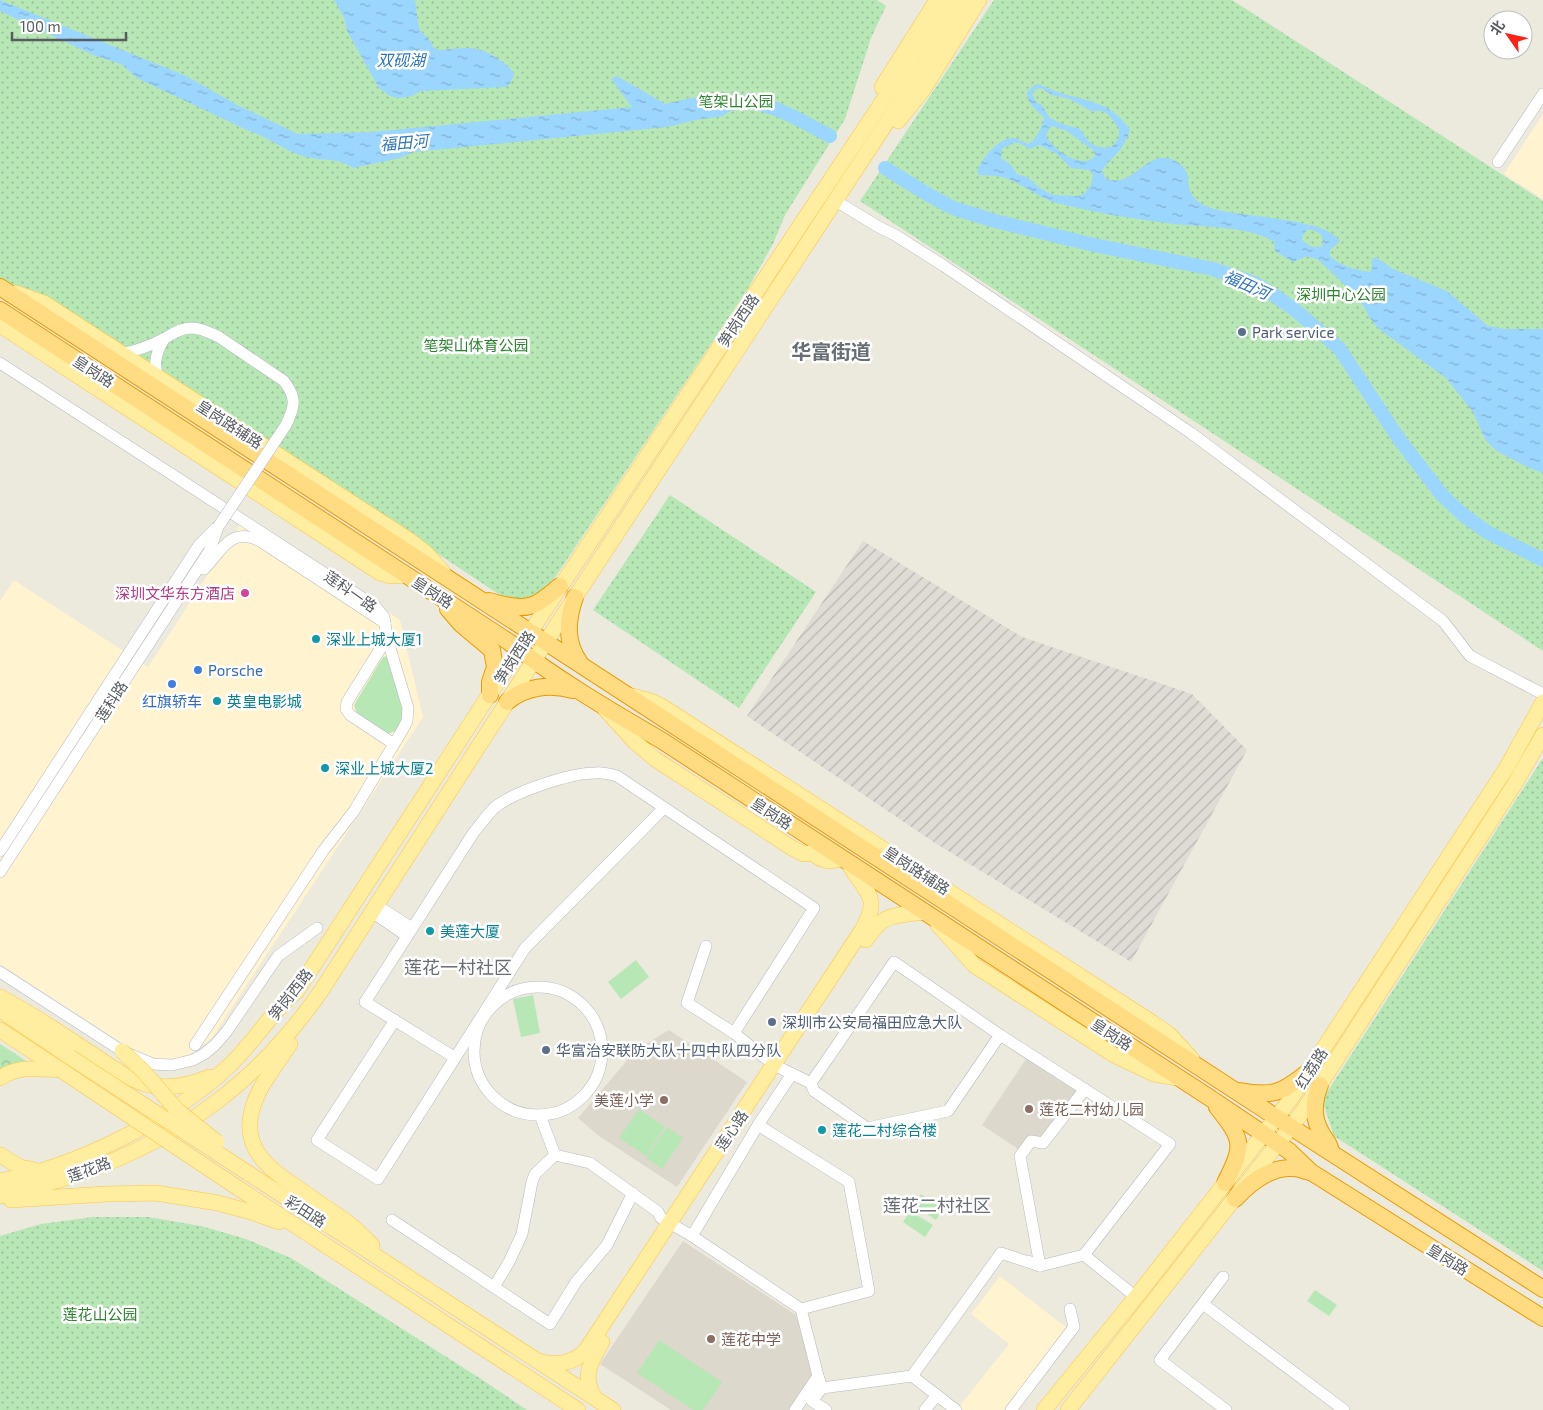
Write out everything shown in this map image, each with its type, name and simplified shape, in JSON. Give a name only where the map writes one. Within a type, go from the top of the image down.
[{"type":"highway","name":"皇岗路","points":[[0,287],[1235,1091],[1543,1289]]},
{"type":"highway","name":"皇岗路","points":[[0,310],[440,597],[604,708],[661,740],[1210,1098],[1289,1151],[1311,1172],[1543,1318]]},
{"type":"highway","points":[[477,598],[501,604],[527,606],[541,601],[560,586]]},
{"type":"highway","points":[[440,597],[461,624],[492,650],[496,667],[490,682],[490,695]]},
{"type":"highway","points":[[575,597],[568,624],[569,637],[572,649],[583,667]]},
{"type":"highway","points":[[507,702],[522,692],[542,687],[558,687],[581,692]]},
{"type":"highway","points":[[1235,1091],[1256,1094],[1275,1093],[1285,1089],[1308,1072]]},
{"type":"highway","points":[[1320,1085],[1315,1105],[1316,1120],[1320,1130],[1331,1146],[1329,1151],[1336,1156]]},
{"type":"highway","points":[[1210,1098],[1230,1124],[1239,1141],[1239,1153],[1225,1183]]},
{"type":"highway","points":[[1235,1199],[1252,1183],[1272,1172],[1291,1167],[1311,1172]]},
{"type":"main road","name":"笋岗西路","points":[[174,1131],[258,1068],[284,1040],[321,991],[575,597],[825,218],[836,200],[847,169],[892,70],[937,0]]},
{"type":"main road","points":[[906,80],[950,0]]},
{"type":"main road","points":[[906,80],[967,0]]},
{"type":"main road","name":"笋岗西路","points":[[155,1119],[210,1083],[232,1063],[258,1034],[282,1002],[297,991],[518,649],[812,208],[922,90],[980,0]]},
{"type":"main road","name":"笋岗西路","points":[[847,169],[906,80]]},
{"type":"main road","points":[[812,208],[825,218]]},
{"type":"main road","name":"皇岗路辅路","points":[[0,287],[44,303],[409,540],[433,560],[448,579]]},
{"type":"main road","points":[[0,325],[383,575],[406,575]]},
{"type":"main road","name":"红荔路","points":[[1044,1410],[1277,1118],[1507,767],[1543,702]]},
{"type":"main road","name":"红荔路","points":[[1070,1410],[1291,1127],[1514,785],[1543,735]]},
{"type":"main road","name":"莲心路","points":[[783,1069],[869,917],[872,902],[869,894],[845,861]]},
{"type":"main road","name":"莲心路","points":[[538,1361],[565,1362],[574,1360],[583,1353],[783,1069],[876,926],[882,920],[893,916],[928,914]]},
{"type":"main road","points":[[321,991],[258,1095],[252,1111],[250,1130],[253,1144],[260,1157],[272,1171],[346,1222],[396,1269]]},
{"type":"main road","points":[[0,997],[53,1028],[120,1072],[149,1085],[171,1087],[192,1084],[212,1077],[232,1063]]},
{"type":"main road","name":"彩田路","points":[[0,1010],[248,1174],[613,1410]]},
{"type":"main road","name":"彩田路","points":[[0,1030],[578,1410]]},
{"type":"main road","points":[[122,1051],[144,1072],[177,1110],[233,1155],[248,1174]]},
{"type":"main road","points":[[0,1078],[22,1068],[61,1070]]},
{"type":"main road","name":"莲花路","points":[[0,1180],[42,1170],[126,1136],[155,1119]]},
{"type":"main road","name":"莲花路","points":[[0,1196],[84,1172],[134,1152],[174,1131]]},
{"type":"main road","points":[[0,1155],[20,1167],[42,1170]]},
{"type":"main road","points":[[0,1201],[133,1192],[177,1195],[251,1212],[314,1238]]},
{"type":"main road","name":"莲心路","points":[[595,1398],[588,1378],[591,1360],[672,1226]]},
{"type":"street","points":[[1498,162],[1543,94]]},
{"type":"street","points":[[836,200],[876,226],[895,234],[944,266],[1191,433],[1443,621],[1470,656],[1543,694]]},
{"type":"street","name":"莲科路","points":[[0,872],[210,550],[218,527],[292,413],[293,396],[287,386],[277,376],[219,337],[209,333],[193,328],[186,329],[174,332],[164,339],[140,349],[121,354]]},
{"type":"street","points":[[157,377],[156,354],[164,339]]},
{"type":"street","name":"莲科一路","points":[[0,363],[375,606],[382,612],[386,623],[387,638],[408,712],[404,729],[354,811],[318,857],[195,1045]]},
{"type":"street","points":[[229,459],[238,468],[246,486],[278,491]]},
{"type":"street","name":"莲科路","points":[[0,851],[199,545],[232,513],[246,486]]},
{"type":"street","points":[[188,584],[227,542],[236,537],[243,536],[256,539],[386,623]]},
{"type":"street","points":[[387,638],[347,702],[346,709],[350,715],[394,744]]},
{"type":"street","points":[[454,1057],[365,1002],[474,832],[494,809],[522,792],[592,772],[617,776],[814,908],[734,1033]]},
{"type":"street","points":[[394,1020],[317,1140],[378,1179],[524,948],[664,808]]},
{"type":"street","points":[[374,909],[410,932]]},
{"type":"street","points":[[0,972],[122,1051],[144,1061],[163,1064],[181,1063],[193,1060],[215,1045],[227,1031],[278,956],[317,928]]},
{"type":"street","points":[[706,946],[687,1003],[734,1033],[783,1069],[811,1083],[814,1091],[867,1128],[948,1111],[1000,1035]]},
{"type":"street","points":[[811,1083],[894,962],[1000,1035],[1170,1144],[1084,1255],[1040,1266],[1028,1262]]},
{"type":"street","points":[[544,987],[564,992],[582,1004],[595,1020],[601,1040],[601,1062],[594,1082],[580,1099],[562,1111],[540,1115],[520,1113],[501,1104],[486,1089],[476,1070],[474,1049],[478,1029],[488,1010],[504,996],[523,988],[544,987]]},
{"type":"street","points":[[692,1236],[758,1125],[783,1069]]},
{"type":"street","points":[[1040,1266],[1020,1156],[1031,1141],[1043,1143],[1085,1089]]},
{"type":"street","points":[[540,1115],[556,1155]]},
{"type":"street","points":[[758,1125],[849,1182],[869,1292],[801,1309]]},
{"type":"street","points":[[556,1155],[590,1163],[658,1212],[661,1218],[672,1226],[692,1236],[801,1309],[820,1382],[812,1401],[826,1410]]},
{"type":"street","points":[[494,1287],[509,1262],[522,1234],[535,1174],[556,1155]]},
{"type":"street","points":[[392,1220],[550,1324],[576,1282],[608,1245],[633,1193]]},
{"type":"street","points":[[912,1376],[1001,1253],[1040,1266]]},
{"type":"street","points":[[1084,1255],[1136,1297]]},
{"type":"street","points":[[1223,1277],[1160,1360],[1226,1410]]},
{"type":"street","points":[[1203,1304],[1344,1410]]},
{"type":"street","points":[[1011,1410],[1074,1327],[1070,1309]]},
{"type":"street","points":[[795,1410],[820,1382],[912,1376],[956,1410]]},
{"type":"street","points":[[925,1410],[937,1395]]},
{"type":"shaded area","points":[[1543,114],[1543,199],[1504,174]]},
{"type":"shaded area","points":[[246,516],[400,620],[423,717],[212,1038],[194,1052],[177,1060],[145,1058],[0,964],[0,601],[14,580],[148,667]]},
{"type":"shaded area","points":[[863,541],[1022,637],[1192,694],[1247,750],[1131,962],[935,843],[747,716]]},
{"type":"shaded area","name":"美莲小学","points":[[669,1030],[747,1082],[677,1187],[599,1136],[578,1118],[636,1050]]},
{"type":"shaded area","name":"莲花二村幼儿园","points":[[1026,1059],[1079,1093],[1042,1139],[1029,1135],[1018,1149],[982,1125]]},
{"type":"shaded area","name":"莲花中学","points":[[683,1241],[796,1315],[815,1374],[791,1410],[671,1410],[600,1364]]},
{"type":"shaded area","points":[[1000,1276],[1068,1329],[1004,1410],[963,1410],[959,1407],[1009,1344],[971,1314]]},
{"type":"green space","name":"笔架山体育公园","points":[[0,0],[877,0],[886,6],[871,38],[845,119],[785,215],[773,244],[747,290],[546,591],[532,602],[503,597],[327,480],[28,289],[5,282],[0,278]]},
{"type":"green space","name":"深圳中心公园","points":[[994,0],[1232,0],[1543,201],[1543,651],[860,201]]},
{"type":"green space","points":[[670,495],[816,592],[739,708],[593,610]]},
{"type":"green space","points":[[388,656],[404,714],[396,731],[387,734],[357,714],[354,705],[383,657]]},
{"type":"green space","points":[[1543,758],[1543,1271],[1334,1136],[1322,1100]]},
{"type":"green space","points":[[636,960],[649,977],[621,999],[608,982]]},
{"type":"green space","points":[[533,995],[540,1033],[521,1037],[513,999]]},
{"type":"green space","points":[[0,1044],[28,1062],[0,1070]]},
{"type":"green space","points":[[639,1109],[665,1127],[646,1156],[619,1138]]},
{"type":"green space","points":[[667,1127],[683,1138],[662,1169],[646,1158]]},
{"type":"green space","points":[[921,1194],[943,1209],[936,1220],[914,1205]]},
{"type":"green space","points":[[910,1211],[933,1225],[925,1237],[903,1222]]},
{"type":"green space","name":"莲花山公园","points":[[93,1217],[148,1217],[201,1226],[246,1239],[291,1258],[527,1410],[0,1410],[0,1236],[41,1224]]},
{"type":"green space","points":[[1315,1290],[1337,1305],[1329,1316],[1307,1301]]},
{"type":"green space","points":[[659,1340],[722,1382],[703,1410],[693,1410],[637,1373]]},
{"type":"water","points":[[0,0],[186,76],[239,106],[298,134],[372,132],[632,107],[611,79],[617,76],[665,104],[699,97],[724,96],[732,98],[733,108],[723,116],[667,127],[413,152],[400,158],[353,168],[338,161],[311,158],[287,150],[137,78],[121,64],[93,55],[0,11]]},
{"type":"water","name":"双砚湖","points":[[334,0],[415,0],[419,29],[433,47],[438,50],[469,48],[490,54],[511,70],[514,75],[510,84],[506,87],[421,91],[412,96],[399,98],[390,96],[379,88],[347,31],[344,17]]},
{"type":"water","points":[[1038,84],[1060,93],[1099,104],[1116,114],[1123,121],[1130,130],[1128,137],[1102,170],[1105,178],[1122,180],[1158,158],[1170,159],[1183,167],[1188,176],[1189,188],[1192,194],[1200,203],[1207,207],[1226,212],[1282,219],[1318,227],[1332,233],[1340,241],[1330,250],[1330,256],[1344,265],[1370,272],[1372,259],[1376,257],[1393,269],[1447,291],[1488,326],[1505,329],[1543,329],[1543,473],[1497,451],[1486,441],[1473,412],[1446,378],[1379,329],[1356,296],[1319,260],[1307,256],[1293,262],[1275,251],[1274,242],[1253,233],[1226,228],[1159,222],[1086,210],[1050,201],[1009,179],[979,175],[977,172],[982,161],[1002,141],[1014,138],[1029,144],[1037,136],[1044,118],[1032,106],[1027,96],[1027,92]],"holes":[[[1041,88],[1052,95],[1070,99],[1091,111],[1102,111],[1108,114],[1119,129],[1119,136],[1116,142],[1106,148],[1095,146],[1088,141],[1080,129],[1059,123],[1049,117],[1042,105],[1036,102],[1032,94],[1036,89]],[[1053,126],[1067,131],[1094,151],[1095,156],[1090,160],[1083,161],[1076,160],[1061,152],[1054,147],[1046,136],[1049,128]],[[1013,143],[1019,143],[1030,149],[1039,145],[1057,154],[1071,168],[1089,170],[1093,175],[1091,185],[1084,194],[1077,196],[1053,195],[1040,188],[1027,177],[1017,174],[1011,165],[1001,158],[1002,149]],[[1307,230],[1313,230],[1321,234],[1322,246],[1314,247],[1309,245],[1302,240]]]},
{"type":"waterway","name":"福田河","points":[[715,107],[741,102],[760,104],[791,116],[830,136]]},
{"type":"waterway","name":"福田河","points":[[885,168],[953,208],[995,221],[1094,245],[1213,269],[1262,287],[1294,309],[1339,348],[1399,439],[1441,494],[1462,514],[1487,532],[1543,560]]},
{"type":"place","name":"Park service","points":[[1242,332]]},
{"type":"place","name":"深圳文华东方酒店","points":[[245,593]]},
{"type":"place","name":"深业上城大厦1","points":[[316,639]]},
{"type":"place","name":"Porsche","points":[[198,670]]},
{"type":"place","name":"红旗轿车","points":[[172,684]]},
{"type":"place","name":"英皇电影城","points":[[217,701]]},
{"type":"place","name":"深业上城大厦2","points":[[325,768]]},
{"type":"place","name":"美莲大厦","points":[[430,931]]},
{"type":"place","name":"深圳市公安局福田应急大队","points":[[772,1022]]},
{"type":"place","name":"华富治安联防大队十四中队四分队","points":[[546,1050]]},
{"type":"place","name":"美莲小学","points":[[664,1100]]},
{"type":"place","name":"莲花二村幼儿园","points":[[1029,1109]]},
{"type":"place","name":"莲花二村综合楼","points":[[822,1130]]},
{"type":"place","name":"莲花中学","points":[[711,1339]]},
{"type":"district","name":"华富街道","points":[[831,351]]},
{"type":"district","name":"莲花一村社区","points":[[458,967]]},
{"type":"district","name":"莲花二村社区","points":[[937,1205]]},
{"type":"park label","name":"笔架山公园","points":[[736,101]]}]
